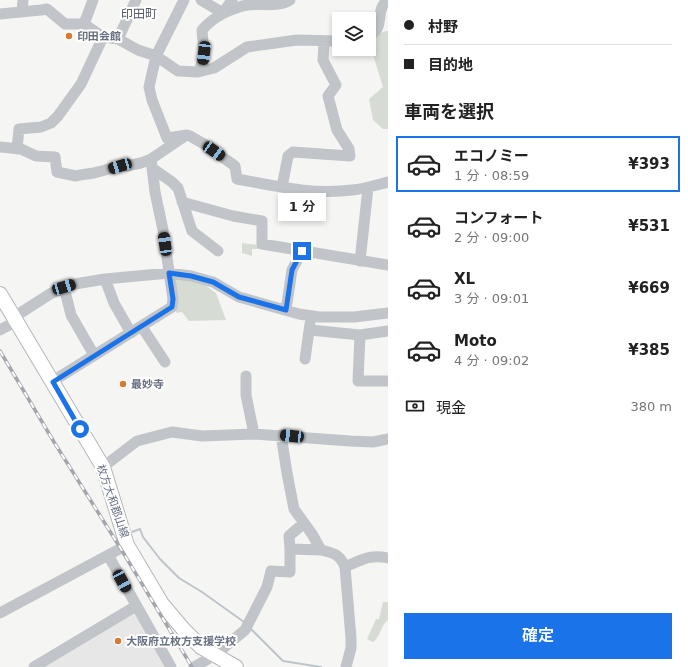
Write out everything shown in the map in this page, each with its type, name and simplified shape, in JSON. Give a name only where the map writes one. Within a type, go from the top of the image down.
[{"type":"main road","name":"枚方大和郡山線","points":[[0,294],[102,467],[128,545],[169,613],[201,647],[236,667]]},
{"type":"street","points":[[22,12],[23,0]]},
{"type":"street","points":[[84,24],[93,0]]},
{"type":"street","points":[[118,39],[136,0]]},
{"type":"street","points":[[184,0],[156,56],[149,87],[152,100],[167,138],[187,135],[204,144],[235,166],[237,179],[309,191],[329,192],[368,188],[388,182]]},
{"type":"street","points":[[201,0],[223,14]]},
{"type":"street","points":[[223,14],[232,0]]},
{"type":"street","points":[[198,72],[203,62],[204,53],[202,30],[207,24],[223,14],[247,5],[283,4],[290,0]]},
{"type":"street","points":[[376,31],[378,29],[380,12],[383,3],[388,0]]},
{"type":"street","points":[[0,14],[22,12],[48,4],[65,24],[84,24],[103,37],[118,39],[138,50],[156,56],[178,71],[198,72],[214,68],[247,47],[297,40],[332,41]]},
{"type":"street","points":[[17,149],[19,129],[51,123],[58,116],[81,84],[103,37]]},
{"type":"street","points":[[282,187],[288,156],[293,152],[350,156],[349,149],[337,130],[328,96],[336,85],[323,60],[324,41]]},
{"type":"street","points":[[0,147],[17,149],[36,156],[55,157],[57,172],[76,176],[120,166],[152,163],[187,135]]},
{"type":"street","points":[[152,163],[178,188],[192,230],[218,250]]},
{"type":"street","points":[[53,382],[172,307],[173,299],[152,163]]},
{"type":"street","points":[[360,261],[368,188]]},
{"type":"street","points":[[182,202],[233,216],[262,221],[262,244],[388,266]]},
{"type":"street","points":[[286,310],[292,270],[302,251]]},
{"type":"street","points":[[0,330],[64,287],[104,279],[169,273],[191,276],[213,282],[239,297],[286,310],[319,317],[354,317],[388,313]]},
{"type":"street","points":[[104,279],[114,303],[130,333]]},
{"type":"street","points":[[64,287],[71,315],[94,355]]},
{"type":"street","points":[[305,359],[310,330],[310,315]]},
{"type":"street","points":[[142,326],[165,362]]},
{"type":"street","points":[[310,330],[360,335],[388,331]]},
{"type":"street","points":[[360,335],[358,381],[388,381]]},
{"type":"street","points":[[246,376],[246,395],[254,434]]},
{"type":"street","points":[[102,467],[137,441],[172,432],[202,436],[254,434],[373,442],[388,439]]},
{"type":"street","points":[[281,435],[294,509],[321,550]]},
{"type":"street","points":[[194,667],[215,655],[245,630],[267,587],[271,571],[290,572],[289,536],[304,523]]},
{"type":"street","points":[[0,613],[128,545]]},
{"type":"street","points":[[290,549],[321,550],[332,552],[341,558],[345,567],[351,638],[351,648],[346,667]]},
{"type":"street","points":[[108,555],[171,667]]},
{"type":"street","points":[[345,567],[369,557],[376,556],[388,558]]},
{"type":"street","points":[[34,667],[136,606]]},
{"type":"shaded area","points":[[388,31],[388,129],[383,129],[373,120],[369,99],[383,87],[373,56],[376,56],[376,35]]},
{"type":"shaded area","points":[[242,243],[259,245],[259,249],[252,249],[252,256],[242,253]]},
{"type":"shaded area","points":[[173,279],[189,279],[201,282],[216,293],[226,320],[189,321],[182,312],[176,313]]},
{"type":"shaded area","points":[[383,602],[388,602],[388,620],[383,625],[376,640],[373,642],[367,639],[376,619],[379,619]]},
{"type":"shaded area","name":"大阪府立枚方支援学校","points":[[131,614],[136,615],[166,667],[44,667]]},
{"type":"waterway","points":[[129,533],[140,529],[143,537],[160,559],[179,578],[202,592],[244,622]]},
{"type":"waterway","points":[[250,628],[283,661],[321,667]]},
{"type":"railway","points":[[0,351],[192,667]]},
{"type":"place","name":"印田会館","points":[[69,36]]},
{"type":"place","name":"最妙寺","points":[[123,384]]},
{"type":"place","name":"大阪府立枚方支援学校","points":[[118,641]]},
{"type":"district","name":"印田町","points":[[139,14]]},
{"type":"route","points":[[80,429],[53,382],[172,307],[173,299],[169,273],[191,276],[213,282],[239,297],[286,310],[292,270],[302,251]]}]
